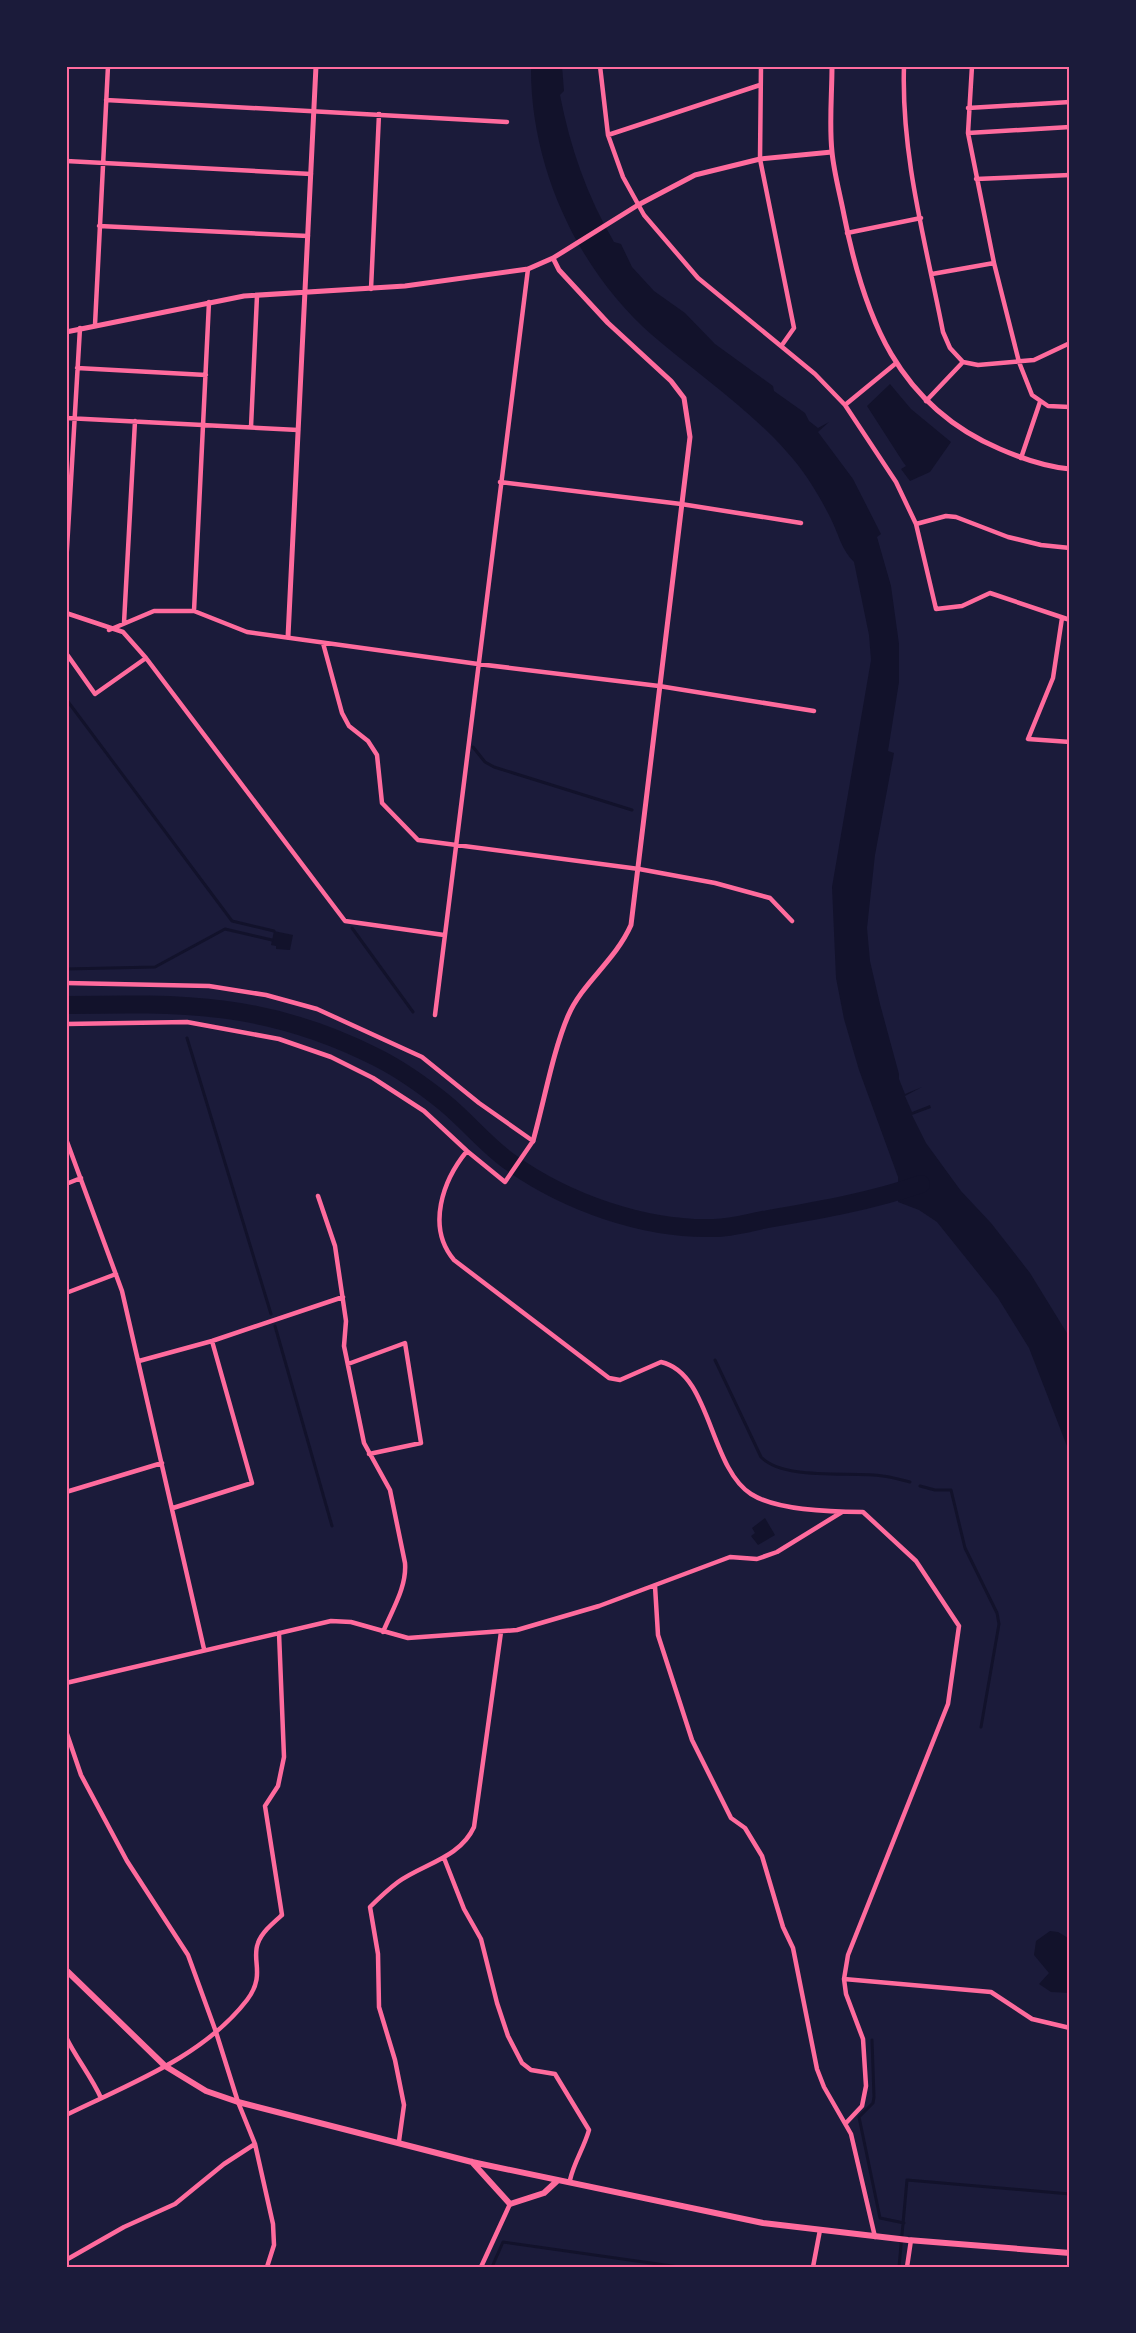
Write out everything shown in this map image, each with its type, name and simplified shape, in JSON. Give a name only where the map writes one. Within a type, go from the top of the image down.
[{"type":"main road","points":[[66,1970],[165,2066],[206,2091],[238,2102],[399,2141],[472,2162],[557,2181],[570,2180],[763,2223],[896,2239],[1070,2253]]},
{"type":"main road","points":[[472,2162],[510,2204],[544,2193],[557,2181]]},
{"type":"street","points":[[94,325],[108,66]]},
{"type":"street","points":[[288,637],[316,66]]},
{"type":"street","points":[[600,66],[608,135],[623,177],[638,205],[669,247],[698,278],[746,320],[782,345],[845,405],[896,482],[916,524],[936,609],[962,606],[990,593],[1070,620]]},
{"type":"street","points":[[760,66],[760,159],[794,328],[782,345]]},
{"type":"street","points":[[832,66],[832,152],[847,233],[862,296],[876,330],[895,363],[926,401],[967,432],[1021,458],[1070,469]]},
{"type":"street","points":[[904,66],[903,100],[912,179],[943,332],[950,348],[963,362],[978,365],[1035,360],[1070,343]]},
{"type":"street","points":[[972,66],[968,134],[994,263],[1019,362],[1032,395],[1040,402],[1061,408],[1070,407]]},
{"type":"street","points":[[608,135],[760,85]]},
{"type":"street","points":[[106,100],[507,122]]},
{"type":"street","points":[[968,108],[1070,102]]},
{"type":"street","points":[[371,289],[379,114]]},
{"type":"street","points":[[968,134],[1070,127]]},
{"type":"street","points":[[66,332],[209,301],[371,289],[528,269],[553,258],[638,205],[695,175],[760,159],[832,152]]},
{"type":"street","points":[[66,161],[311,174]]},
{"type":"street","points":[[976,179],[1070,175]]},
{"type":"street","points":[[847,233],[921,218]]},
{"type":"street","points":[[99,226],[308,236]]},
{"type":"street","points":[[66,1024],[187,1022],[279,1039],[331,1057],[373,1078],[424,1111],[505,1182],[531,1143],[568,1015],[583,992],[621,947],[631,925],[690,437],[684,398],[671,381],[600,315],[559,270],[553,258]]},
{"type":"street","points":[[932,274],[994,263]]},
{"type":"street","points":[[435,1015],[528,269]]},
{"type":"street","points":[[251,427],[257,296]]},
{"type":"street","points":[[194,611],[209,301]]},
{"type":"street","points":[[66,565],[80,328]]},
{"type":"street","points":[[926,401],[963,362]]},
{"type":"street","points":[[845,405],[895,363]]},
{"type":"street","points":[[77,368],[206,375]]},
{"type":"street","points":[[1021,458],[1040,402]]},
{"type":"street","points":[[66,418],[298,430]]},
{"type":"street","points":[[124,623],[135,421]]},
{"type":"street","points":[[500,482],[681,504],[801,523]]},
{"type":"street","points":[[916,524],[946,516],[956,517],[1008,537],[1041,545],[1070,548]]},
{"type":"street","points":[[109,630],[154,611],[194,611],[248,632],[659,686],[814,711]]},
{"type":"street","points":[[66,613],[109,630],[123,632],[146,658],[345,921],[444,934]]},
{"type":"street","points":[[1062,618],[1053,678],[1028,739],[1070,742]]},
{"type":"street","points":[[323,643],[342,713],[349,726],[368,741],[377,755],[382,803],[418,840],[639,869],[715,883],[770,898],[792,921]]},
{"type":"street","points":[[66,653],[95,694],[146,658]]},
{"type":"street","points":[[66,983],[209,986],[266,995],[317,1009],[422,1057],[531,1143]]},
{"type":"street","points":[[66,1139],[116,1274],[139,1361],[204,1649]]},
{"type":"street","points":[[467,1151],[448,1180],[440,1207],[442,1235],[447,1252],[454,1260],[609,1378],[620,1380],[661,1362],[677,1367],[690,1383],[734,1475],[750,1493],[762,1500],[788,1505],[842,1512],[863,1512],[916,1561],[959,1626],[948,1704],[848,1955],[844,1979],[846,1994],[863,2038],[866,2086],[862,2106],[846,2123]]},
{"type":"street","points":[[66,1184],[81,1178]]},
{"type":"street","points":[[318,1196],[335,1246],[346,1321],[344,1346],[364,1443],[390,1490],[406,1574],[383,1632]]},
{"type":"street","points":[[66,1293],[116,1274]]},
{"type":"street","points":[[139,1361],[212,1341],[343,1297]]},
{"type":"street","points":[[173,1508],[252,1483],[212,1341]]},
{"type":"street","points":[[348,1364],[405,1343],[421,1443],[369,1454]]},
{"type":"street","points":[[66,1492],[162,1463]]},
{"type":"street","points":[[66,1683],[331,1621],[351,1622],[408,1638],[501,1632],[546,1623],[655,1586],[730,1557],[757,1559],[777,1552],[842,1512]]},
{"type":"street","points":[[655,1586],[658,1635],[692,1740],[731,1818],[745,1828],[762,1856],[797,1962],[818,2069],[824,2087],[846,2123],[876,2237]]},
{"type":"street","points":[[399,2141],[404,2105],[395,2060],[379,2007],[378,1959],[370,1908],[397,1882],[444,1858],[469,1839],[474,1827],[501,1632]]},
{"type":"street","points":[[66,2115],[165,2066],[216,2032],[248,1999],[259,1969],[257,1945],[262,1935],[282,1915],[265,1806],[278,1786],[284,1757],[279,1633]]},
{"type":"street","points":[[66,1731],[81,1775],[127,1861],[188,1955],[238,2102],[255,2144],[273,2224],[274,2245],[267,2267]]},
{"type":"street","points":[[444,1858],[464,1909],[481,1939],[508,2037],[522,2063],[531,2070],[555,2074],[589,2130],[584,2149],[574,2162],[570,2180]]},
{"type":"street","points":[[844,1979],[991,1992],[1032,2019],[1070,2028]]},
{"type":"street","points":[[66,2037],[76,2057],[93,2080],[101,2098]]},
{"type":"street","points":[[66,2260],[124,2227],[175,2204],[224,2164],[255,2144]]},
{"type":"street","points":[[482,2267],[510,2204]]},
{"type":"street","points":[[813,2267],[820,2230]]},
{"type":"street","points":[[907,2267],[910,2240]]},
{"type":"shaded area","points":[[531,66],[562,66],[564,91],[560,95],[581,171],[604,225],[614,242],[621,244],[632,267],[654,291],[685,313],[715,344],[773,386],[774,391],[805,413],[809,421],[818,428],[829,422],[818,432],[853,479],[881,534],[877,537],[891,586],[899,644],[899,682],[888,751],[894,753],[875,855],[867,928],[870,961],[899,1079],[905,1094],[922,1087],[905,1096],[912,1112],[930,1105],[931,1108],[912,1115],[926,1143],[961,1191],[991,1223],[1030,1273],[1070,1338],[1070,1454],[1029,1348],[998,1298],[937,1222],[919,1210],[898,1202],[898,1177],[859,1070],[844,1019],[836,978],[832,887],[871,660],[869,635],[854,562],[843,547],[816,492],[793,458],[755,420],[652,335],[625,309],[601,279],[580,247],[549,178],[539,141],[533,104]]},
{"type":"shaded area","points":[[890,384],[911,409],[951,442],[930,472],[910,481],[901,469],[906,466],[867,406]]},
{"type":"shaded area","points":[[274,931],[293,935],[290,950],[276,949],[276,946],[271,945]]},
{"type":"shaded area","points":[[765,1518],[775,1535],[758,1545],[751,1536],[755,1533],[752,1528]]},
{"type":"shaded area","points":[[1050,1931],[1058,1932],[1070,1939],[1070,1993],[1051,1992],[1039,1984],[1049,1973],[1034,1955],[1036,1941]]},
{"type":"waterway","points":[[66,699],[232,921],[274,931]]},
{"type":"waterway","points":[[473,747],[485,762],[494,767],[632,810]]},
{"type":"waterway","points":[[352,928],[413,1012]]},
{"type":"waterway","points":[[66,969],[155,967],[225,929],[272,940]]},
{"type":"waterway","points":[[66,1005],[187,1006],[224,1010],[298,1025],[336,1039],[403,1072],[453,1110],[501,1155],[532,1176],[581,1201],[633,1219],[687,1227],[728,1227],[846,1204],[921,1184]]},
{"type":"waterway","points":[[187,1038],[271,1314]]},
{"type":"waterway","points":[[275,1326],[332,1526]]},
{"type":"waterway","points":[[715,1360],[761,1457],[772,1465],[801,1472],[886,1476],[910,1482]]},
{"type":"waterway","points":[[920,1486],[935,1490],[951,1490],[965,1548],[997,1613],[999,1624],[981,1727]]},
{"type":"waterway","points":[[872,2040],[873,2103],[859,2117],[880,2218],[904,2223]]},
{"type":"waterway","points":[[899,2267],[907,2180],[1070,2194]]},
{"type":"waterway","points":[[492,2267],[503,2242],[679,2267]]}]
